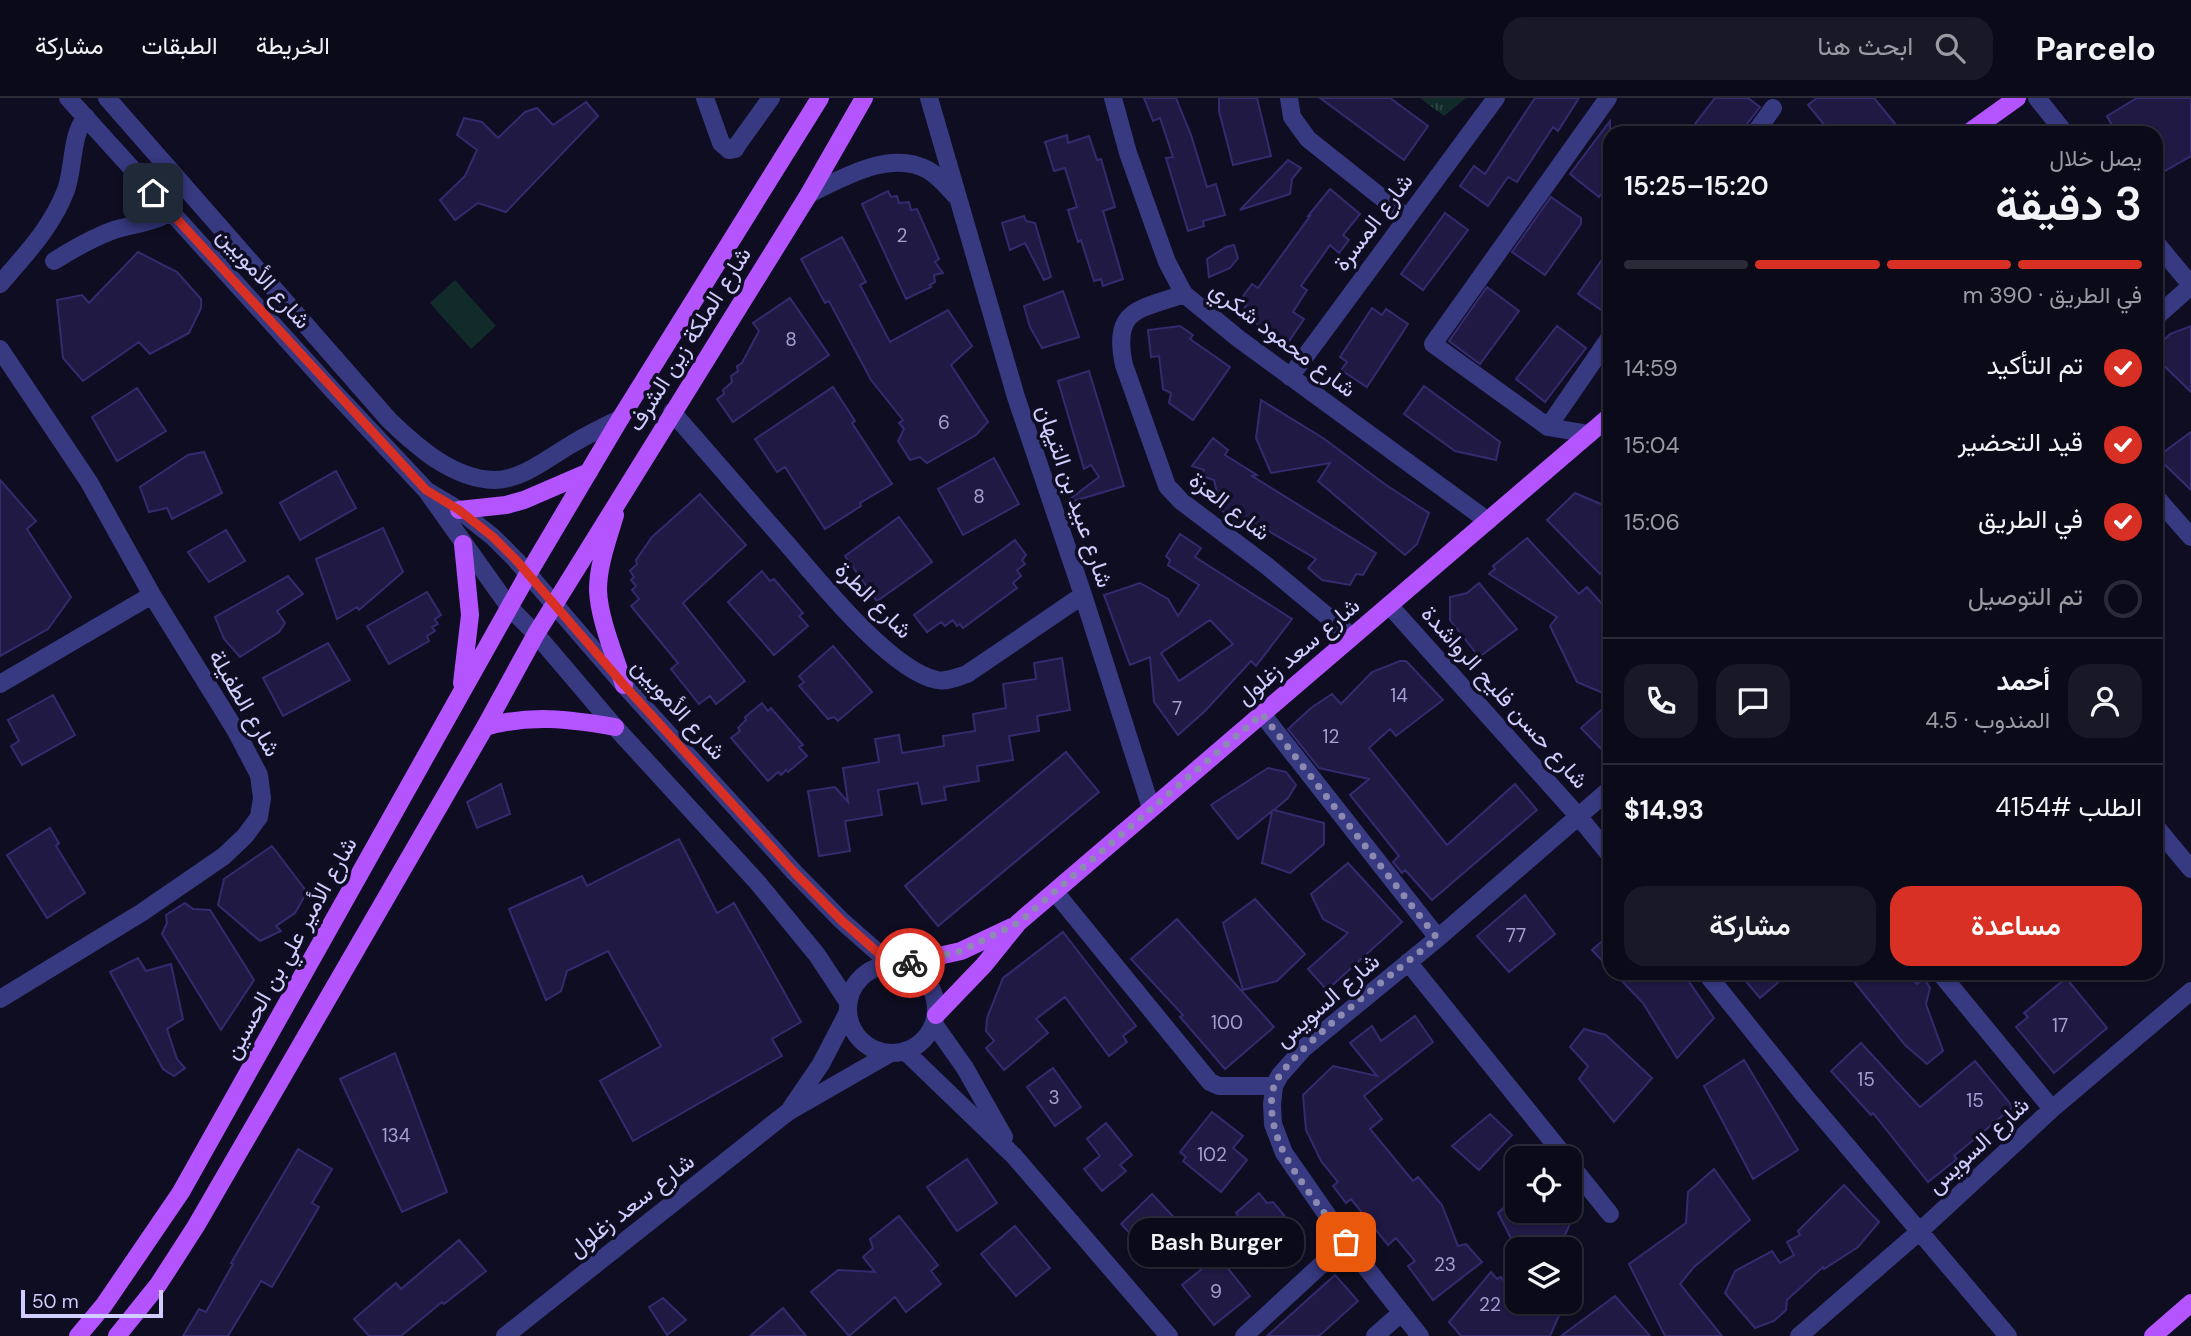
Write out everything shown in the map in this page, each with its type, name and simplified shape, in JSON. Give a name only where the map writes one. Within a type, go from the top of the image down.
[{"type":"main road","name":"شارع الملكة زين الشرف","points":[[528,574],[620,419],[820,98]]},
{"type":"main road","name":"شارع الملكة زين الشرف","points":[[554,604],[809,194],[864,98]]},
{"type":"main road","points":[[1978,126],[2017,98]]},
{"type":"main road","name":"شارع سعد زغلول","points":[[935,1019],[1018,923],[1603,422]]},
{"type":"main road","points":[[459,510],[515,502],[546,492],[589,472]]},
{"type":"main road","points":[[621,494],[603,556],[598,592],[624,685]]},
{"type":"main road","points":[[461,696],[470,615],[463,544]]},
{"type":"main road","name":"شارع الأمير علي بن الحسين","points":[[78,1336],[104,1305],[181,1192],[528,574]]},
{"type":"main road","points":[[117,1336],[158,1284],[197,1226],[554,604]]},
{"type":"main road","points":[[485,727],[508,720],[547,718],[615,727]]},
{"type":"main road","name":"شارع سعد زغلول","points":[[895,965],[961,951],[1018,923]]},
{"type":"main road","points":[[2153,1336],[2191,1303]]},
{"type":"street","name":"شارع الأمويين","points":[[68,98],[136,176],[426,490],[510,608],[766,892],[817,955],[848,1007]]},
{"type":"street","points":[[107,98],[389,420],[422,450],[463,473],[496,480],[532,469],[569,445],[620,419]]},
{"type":"street","points":[[705,98],[721,143],[729,150],[735,149],[766,101]]},
{"type":"street","name":"شارع عبيد بن التيهان","points":[[929,98],[1016,397],[1151,808]]},
{"type":"street","name":"شارع محمود شكري","points":[[1113,98],[1128,153],[1167,262],[1184,294],[1290,377],[1488,521]]},
{"type":"street","points":[[1289,98],[1292,117],[1308,139],[1406,218]]},
{"type":"street","name":"شارع المسرة","points":[[1290,377],[1496,98]]},
{"type":"street","points":[[1590,434],[1548,427],[1433,344],[1608,98]]},
{"type":"street","points":[[2036,98],[2060,126]]},
{"type":"street","points":[[1760,126],[1773,108]]},
{"type":"street","points":[[0,284],[35,244],[59,206],[73,167],[78,131],[86,117]]},
{"type":"street","name":"شارع عبيد بن التيهان","points":[[809,194],[849,175],[878,165],[898,163],[916,165],[928,170],[958,199]]},
{"type":"street","points":[[54,261],[92,239],[132,224],[164,216],[171,211]]},
{"type":"street","points":[[2163,251],[2191,285],[2163,311]]},
{"type":"street","name":"شارع العزة","points":[[1184,294],[1132,313],[1123,326],[1121,336],[1124,365],[1167,486],[1195,512],[1267,566],[1351,636]]},
{"type":"street","points":[[1548,427],[1603,347]]},
{"type":"street","name":"شارع الطفيلة","points":[[0,349],[89,482],[152,595],[236,732],[258,775],[262,798],[258,817],[245,836],[224,856],[141,913],[0,999]]},
{"type":"street","name":"شارع الطرة","points":[[672,412],[845,610],[889,652],[925,676],[939,681],[967,674],[1083,595]]},
{"type":"street","name":"شارع الأمويين","points":[[426,490],[459,510],[493,537],[795,873],[842,921],[895,965]]},
{"type":"street","points":[[2163,505],[2191,537]]},
{"type":"street","points":[[0,684],[152,595]]},
{"type":"street","name":"شارع حسن فليح الرواشدة","points":[[1389,605],[1603,846]]},
{"type":"street","points":[[1262,714],[1437,938]]},
{"type":"street","name":"شارع السويس","points":[[1274,1086],[1280,1075],[1304,1048],[1603,795]]},
{"type":"street","points":[[2163,835],[2191,869]]},
{"type":"street","points":[[1055,892],[1210,1082],[1226,1087],[1274,1086],[1273,1124],[1278,1141],[1346,1242],[1420,1336]]},
{"type":"street","points":[[1408,962],[1556,1146]]},
{"type":"street","points":[[895,965],[912,970],[923,977],[936,1002],[935,1019],[928,1036],[918,1045],[897,1053],[876,1051],[865,1045],[856,1035],[850,1024],[848,1007],[854,988],[863,976],[877,968],[895,965]]},
{"type":"street","points":[[1712,980],[1804,1095],[2008,1336]]},
{"type":"street","points":[[1946,980],[2052,1109]]},
{"type":"street","name":"شارع السويس","points":[[1799,1336],[1920,1231],[2052,1109],[2191,991]]},
{"type":"street","name":"شارع سعد زغلول","points":[[788,1112],[821,1064],[848,1007]]},
{"type":"street","points":[[935,1019],[1014,1156]]},
{"type":"street","points":[[897,1053],[1014,1156],[1169,1336]]},
{"type":"street","name":"شارع سعد زغلول","points":[[505,1336],[788,1112],[897,1053]]},
{"type":"street","points":[[1582,1179],[1610,1214]]},
{"type":"street","points":[[1244,1336],[1346,1242]]},
{"type":"street","points":[[1375,1336],[1401,1313]]},
{"type":"green space","points":[[1420,98],[1466,98],[1444,116]]},
{"type":"green space","points":[[455,280],[496,326],[471,349],[430,303]]},
{"type":"building","points":[[1144,98],[1176,98],[1207,187],[1216,184],[1225,215],[1203,221],[1204,226],[1188,231],[1166,158],[1173,157],[1160,118],[1153,121]]},
{"type":"building","points":[[1219,98],[1257,98],[1271,156],[1233,165],[1219,111]]},
{"type":"building","points":[[1320,98],[1390,98],[1428,126],[1404,160]]},
{"type":"building","points":[[1535,98],[1579,98],[1558,131],[1553,127],[1517,182],[1508,177],[1488,206],[1460,186],[1474,166],[1485,174]]},
{"type":"building","points":[[1715,98],[1748,98],[1760,107],[1745,126],[1693,126]]},
{"type":"building","points":[[1817,98],[1874,98],[1897,126],[1825,126],[1808,105]]},
{"type":"building","points":[[2137,98],[2191,98],[2191,156],[2163,172],[2163,126],[2112,126],[2107,116]]},
{"type":"building","points":[[586,102],[598,116],[506,212],[478,203],[455,220],[440,200],[465,176],[477,150],[457,135],[464,118],[482,122],[498,138],[525,112],[537,108],[553,125]]},
{"type":"building","points":[[1603,130],[1603,192],[1599,197],[1570,174]]},
{"type":"building","points":[[1067,135],[1068,143],[1089,136],[1097,160],[1101,159],[1115,207],[1103,211],[1123,279],[1103,286],[1101,279],[1094,281],[1081,240],[1078,242],[1068,210],[1077,207],[1065,168],[1054,171],[1045,142]]},
{"type":"building","points":[[1288,160],[1301,168],[1292,179],[1290,194],[1240,210]]},
{"type":"building","points":[[1330,189],[1360,214],[1343,235],[1349,240],[1339,253],[1330,245],[1301,286],[1307,290],[1293,312],[1304,319],[1287,344],[1241,313],[1247,304],[1243,296],[1252,284],[1258,288]]},
{"type":"building","points":[[888,191],[891,197],[897,196],[899,203],[909,202],[911,210],[917,209],[939,259],[935,262],[943,273],[934,275],[935,282],[931,287],[906,299],[862,204]]},
{"type":"building","points":[[1551,197],[1581,218],[1581,224],[1545,275],[1512,252]]},
{"type":"building","points":[[1445,213],[1468,230],[1423,290],[1401,274]]},
{"type":"building","points":[[1024,216],[1026,221],[1035,223],[1051,277],[1044,280],[1025,243],[1010,250],[1002,223]]},
{"type":"building","points":[[842,237],[866,282],[860,285],[890,342],[948,310],[972,346],[951,365],[988,422],[976,435],[927,463],[920,457],[910,460],[898,441],[904,429],[899,423],[903,420],[871,380],[829,301],[825,303],[801,259]]},
{"type":"building","points":[[1234,245],[1238,258],[1230,268],[1209,277],[1207,259]]},
{"type":"building","points":[[138,252],[177,272],[201,299],[201,308],[189,333],[150,354],[139,342],[83,381],[63,358],[57,300],[82,295],[89,303]]},
{"type":"building","points":[[1603,258],[1603,311],[1578,294]]},
{"type":"building","points":[[1487,287],[1519,311],[1480,364],[1449,341]]},
{"type":"building","points":[[1063,291],[1079,337],[1042,348],[1030,327],[1024,306]]},
{"type":"building","points":[[790,298],[829,355],[733,422],[717,399],[732,382],[731,376],[738,371],[737,366],[742,363],[759,331],[753,323]]},
{"type":"building","points":[[1372,308],[1382,315],[1386,309],[1408,324],[1367,387],[1341,370],[1347,362],[1340,357]]},
{"type":"building","points":[[1180,326],[1193,335],[1190,339],[1230,367],[1193,420],[1169,403],[1171,393],[1163,389],[1159,356],[1151,357],[1148,330]]},
{"type":"building","points":[[1557,326],[1586,348],[1545,402],[1516,379]]},
{"type":"building","points":[[2191,326],[2191,392],[2163,365],[2163,341],[2170,334]]},
{"type":"building","points":[[1089,371],[1124,486],[1067,503],[1099,477],[1091,465],[1084,469],[1058,381]]},
{"type":"building","points":[[1424,386],[1500,442],[1496,460],[1455,451],[1404,414]]},
{"type":"building","points":[[833,387],[855,421],[852,423],[892,484],[825,529],[785,467],[777,472],[755,439]]},
{"type":"building","points":[[137,388],[166,431],[117,461],[92,417]]},
{"type":"building","points":[[1261,400],[1323,438],[1429,513],[1417,544],[1405,555],[1318,481],[1330,463],[1271,473],[1256,438]]},
{"type":"building","points":[[2191,432],[2191,490],[2163,463],[2163,453]]},
{"type":"building","points":[[1213,438],[1228,450],[1225,455],[1257,475],[1252,476],[1376,553],[1363,575],[1356,574],[1350,585],[1322,580],[1308,568],[1316,559],[1248,519],[1244,527],[1221,510],[1214,480],[1202,476],[1204,470],[1192,466]]},
{"type":"building","points":[[204,452],[222,493],[172,519],[167,508],[149,512],[140,487],[188,455]]},
{"type":"building","points":[[994,458],[1019,504],[963,535],[938,489]]},
{"type":"building","points":[[336,471],[356,508],[300,540],[280,503]]},
{"type":"building","points":[[0,480],[36,521],[27,529],[71,597],[48,629],[0,656]]},
{"type":"building","points":[[1575,493],[1603,505],[1603,571],[1600,574],[1547,520]]},
{"type":"building","points":[[700,494],[746,545],[683,603],[745,681],[716,704],[710,696],[699,704],[671,669],[678,663],[631,606],[639,599],[632,590],[636,586],[631,580],[634,577],[630,571],[637,564],[636,560],[652,537]]},
{"type":"building","points":[[899,517],[932,562],[877,601],[845,556]]},
{"type":"building","points":[[383,528],[403,572],[359,610],[357,607],[337,619],[316,559]]},
{"type":"building","points":[[226,530],[245,561],[209,582],[188,552]]},
{"type":"building","points":[[1180,534],[1201,548],[1195,557],[1292,619],[1256,666],[1251,661],[1205,711],[1178,735],[1154,702],[1150,657],[1130,665],[1104,595],[1140,583],[1168,599],[1178,616],[1199,585],[1168,565],[1170,560],[1166,556]],"holes":[[[1210,620],[1233,644],[1179,681],[1161,653]]]},
{"type":"building","points":[[1527,538],[1579,594],[1587,587],[1603,605],[1603,693],[1577,682],[1550,626],[1557,617],[1489,574],[1495,569],[1493,566]]},
{"type":"building","points":[[1015,540],[1026,555],[1022,560],[1025,564],[1017,570],[1021,576],[1013,583],[1017,588],[963,628],[960,624],[957,626],[953,620],[945,626],[941,622],[927,632],[914,615]]},
{"type":"building","points":[[762,571],[770,581],[774,579],[803,613],[799,616],[808,626],[774,655],[728,602]]},
{"type":"building","points":[[288,576],[303,594],[277,611],[285,623],[279,632],[240,657],[224,639],[215,617]]},
{"type":"building","points":[[1479,583],[1517,629],[1479,657],[1450,620],[1450,597],[1467,593]]},
{"type":"building","points":[[427,592],[441,615],[435,619],[438,624],[432,627],[435,631],[427,636],[429,641],[389,664],[367,626]]},
{"type":"building","points":[[328,643],[350,680],[283,716],[263,678]]},
{"type":"building","points":[[833,646],[872,692],[838,721],[834,717],[828,719],[799,686],[804,682],[799,676]]},
{"type":"building","points":[[1062,658],[1070,710],[1037,716],[1039,731],[1009,736],[1013,760],[977,766],[979,781],[944,787],[946,800],[922,804],[918,783],[878,790],[882,815],[845,821],[850,851],[819,856],[808,791],[835,787],[848,802],[843,768],[879,762],[875,739],[899,735],[902,753],[944,746],[943,736],[975,731],[973,714],[1006,708],[1003,684],[1036,679],[1034,663]]},
{"type":"building","points":[[1406,661],[1443,700],[1396,736],[1390,729],[1369,748],[1447,845],[1515,784],[1537,810],[1432,900],[1405,870],[1402,873],[1393,862],[1399,856],[1350,795],[1369,779],[1319,768],[1288,729],[1311,708],[1332,694],[1341,704],[1372,672]]},
{"type":"building","points":[[53,695],[75,735],[22,765],[11,746],[19,741],[8,720]]},
{"type":"building","points":[[762,703],[768,711],[771,708],[803,745],[799,747],[807,756],[788,772],[786,770],[781,775],[778,772],[768,781],[731,738],[740,731],[738,728],[746,720],[745,717]]},
{"type":"building","points":[[1603,708],[1603,751],[1581,728]]},
{"type":"building","points":[[1066,752],[1099,792],[938,926],[905,886]]},
{"type":"building","points":[[1268,768],[1286,772],[1296,785],[1288,798],[1274,810],[1324,823],[1324,844],[1290,873],[1262,863],[1272,811],[1238,839],[1211,805]]},
{"type":"building","points":[[501,784],[510,814],[477,828],[467,802]]},
{"type":"building","points":[[50,828],[59,843],[56,846],[85,893],[47,918],[7,855]]},
{"type":"building","points":[[679,839],[717,913],[734,903],[801,1022],[772,1039],[782,1056],[633,1141],[600,1081],[661,1046],[608,951],[567,971],[561,991],[546,1000],[509,909],[582,876],[587,886]]},
{"type":"building","points":[[272,846],[307,892],[295,913],[276,926],[281,931],[260,941],[218,905],[224,879]]},
{"type":"building","points":[[1348,863],[1402,922],[1327,990],[1308,969],[1348,933],[1323,919],[1311,894]]},
{"type":"building","points":[[1525,895],[1555,934],[1509,972],[1477,936]]},
{"type":"building","points":[[1255,899],[1305,954],[1277,981],[1243,990],[1223,923]]},
{"type":"building","points":[[185,903],[193,909],[210,910],[254,980],[221,1030],[162,934],[167,923],[166,915]]},
{"type":"building","points":[[1177,919],[1274,1027],[1225,1069],[1180,1017],[1183,1015],[1131,959]]},
{"type":"building","points":[[1063,932],[1136,1026],[1123,1036],[1127,1042],[1109,1056],[1065,997],[1036,1019],[1048,1033],[1004,1070],[986,1048],[994,1041],[986,1031],[987,1018],[1003,978]]},
{"type":"building","points":[[1603,940],[1603,962],[1592,950]]},
{"type":"building","points":[[138,958],[146,971],[171,964],[183,1019],[167,1029],[177,1059],[185,1068],[174,1076],[163,1069],[110,972]]},
{"type":"building","points":[[1621,980],[1688,980],[1714,1018],[1677,1058],[1643,1003]]},
{"type":"building","points":[[1745,980],[1781,980],[1760,998]]},
{"type":"building","points":[[1853,980],[1913,980],[1917,984],[1925,980],[1930,988],[1926,1004],[1943,1051],[1927,1064],[1905,1045]]},
{"type":"building","points":[[2064,980],[2068,980],[2107,1028],[2054,1073],[2016,1027],[2028,1017],[2024,1013]]},
{"type":"building","points":[[1415,1016],[1433,1042],[1364,1096],[1382,1119],[1370,1129],[1413,1181],[1418,1177],[1442,1205],[1458,1246],[1466,1244],[1482,1262],[1433,1300],[1408,1266],[1415,1261],[1396,1238],[1388,1245],[1351,1199],[1346,1203],[1333,1186],[1338,1182],[1321,1161],[1306,1130],[1303,1095],[1333,1066],[1377,1076],[1350,1043],[1372,1026],[1381,1041]]},
{"type":"building","points":[[1584,1029],[1606,1035],[1652,1078],[1614,1122],[1579,1079],[1588,1066],[1570,1047]]},
{"type":"building","points":[[1861,1043],[1920,1107],[1975,1061],[2013,1107],[1954,1156],[1957,1159],[1928,1182],[1873,1113],[1871,1115],[1831,1071]]},
{"type":"building","points":[[395,1053],[447,1192],[402,1212],[340,1079]]},
{"type":"building","points":[[1744,1060],[1798,1150],[1753,1179],[1704,1086]]},
{"type":"building","points":[[1053,1068],[1081,1107],[1055,1126],[1027,1087]]},
{"type":"building","points":[[1212,1112],[1243,1136],[1233,1148],[1247,1160],[1221,1192],[1183,1161],[1186,1157],[1180,1152]]},
{"type":"building","points":[[1490,1114],[1512,1135],[1479,1170],[1452,1146]]},
{"type":"building","points":[[1106,1123],[1132,1155],[1120,1165],[1126,1171],[1102,1191],[1084,1169],[1100,1156],[1087,1139]]},
{"type":"building","points":[[298,1149],[332,1169],[312,1203],[319,1207],[272,1287],[261,1281],[228,1336],[183,1336],[199,1309],[206,1312],[233,1264],[231,1263]]},
{"type":"building","points":[[967,1159],[997,1203],[957,1231],[927,1187]]},
{"type":"building","points":[[1714,1169],[1750,1220],[1694,1267],[1680,1284],[1722,1336],[1665,1336],[1629,1264],[1686,1223],[1688,1192]]},
{"type":"building","points":[[1844,1185],[1879,1222],[1858,1247],[1824,1269],[1823,1267],[1787,1300],[1786,1310],[1774,1321],[1755,1328],[1725,1293],[1735,1271],[1772,1251],[1780,1263],[1794,1255],[1787,1242],[1800,1235],[1798,1231]]},
{"type":"building","points":[[1259,1193],[1267,1203],[1273,1202],[1304,1239],[1269,1268],[1234,1227],[1242,1221],[1236,1213]]},
{"type":"building","points":[[1152,1194],[1183,1227],[1180,1229],[1186,1235],[1160,1264],[1121,1224]]},
{"type":"building","points":[[1505,1206],[1505,1223],[1570,1224],[1564,1237],[1510,1237],[1498,1213]]},
{"type":"building","points":[[899,1216],[938,1265],[931,1271],[941,1284],[906,1312],[895,1297],[849,1336],[811,1292],[838,1270],[875,1272],[863,1257],[873,1248],[870,1239]]},
{"type":"building","points":[[1015,1226],[1050,1268],[1016,1296],[981,1254]]},
{"type":"building","points":[[459,1240],[486,1271],[444,1304],[442,1302],[401,1336],[369,1336],[354,1319],[396,1283],[401,1289]]},
{"type":"building","points":[[1218,1256],[1250,1296],[1214,1325],[1182,1285]]},
{"type":"building","points":[[1491,1272],[1497,1279],[1501,1277],[1505,1283],[1505,1314],[1560,1314],[1550,1336],[1461,1336],[1449,1322]]},
{"type":"building","points":[[1335,1275],[1358,1301],[1319,1336],[1267,1336]]},
{"type":"building","points":[[1615,1296],[1650,1336],[1561,1336]]},
{"type":"building","points":[[663,1298],[686,1320],[667,1335],[649,1307]]},
{"type":"building","points":[[783,1308],[806,1336],[750,1336]]},
{"type":"way so far","points":[[910,963],[961,951],[1018,923],[1262,714],[1437,938],[1304,1048],[1287,1066],[1274,1086],[1273,1124],[1278,1141],[1346,1242]]},
{"type":"place","name":"Bash Burger","points":[[1346,1242]]},
{"type":"route","points":[[153,193],[426,490],[459,510],[493,537],[516,560],[624,685],[842,921],[892,965],[910,963]]}]
